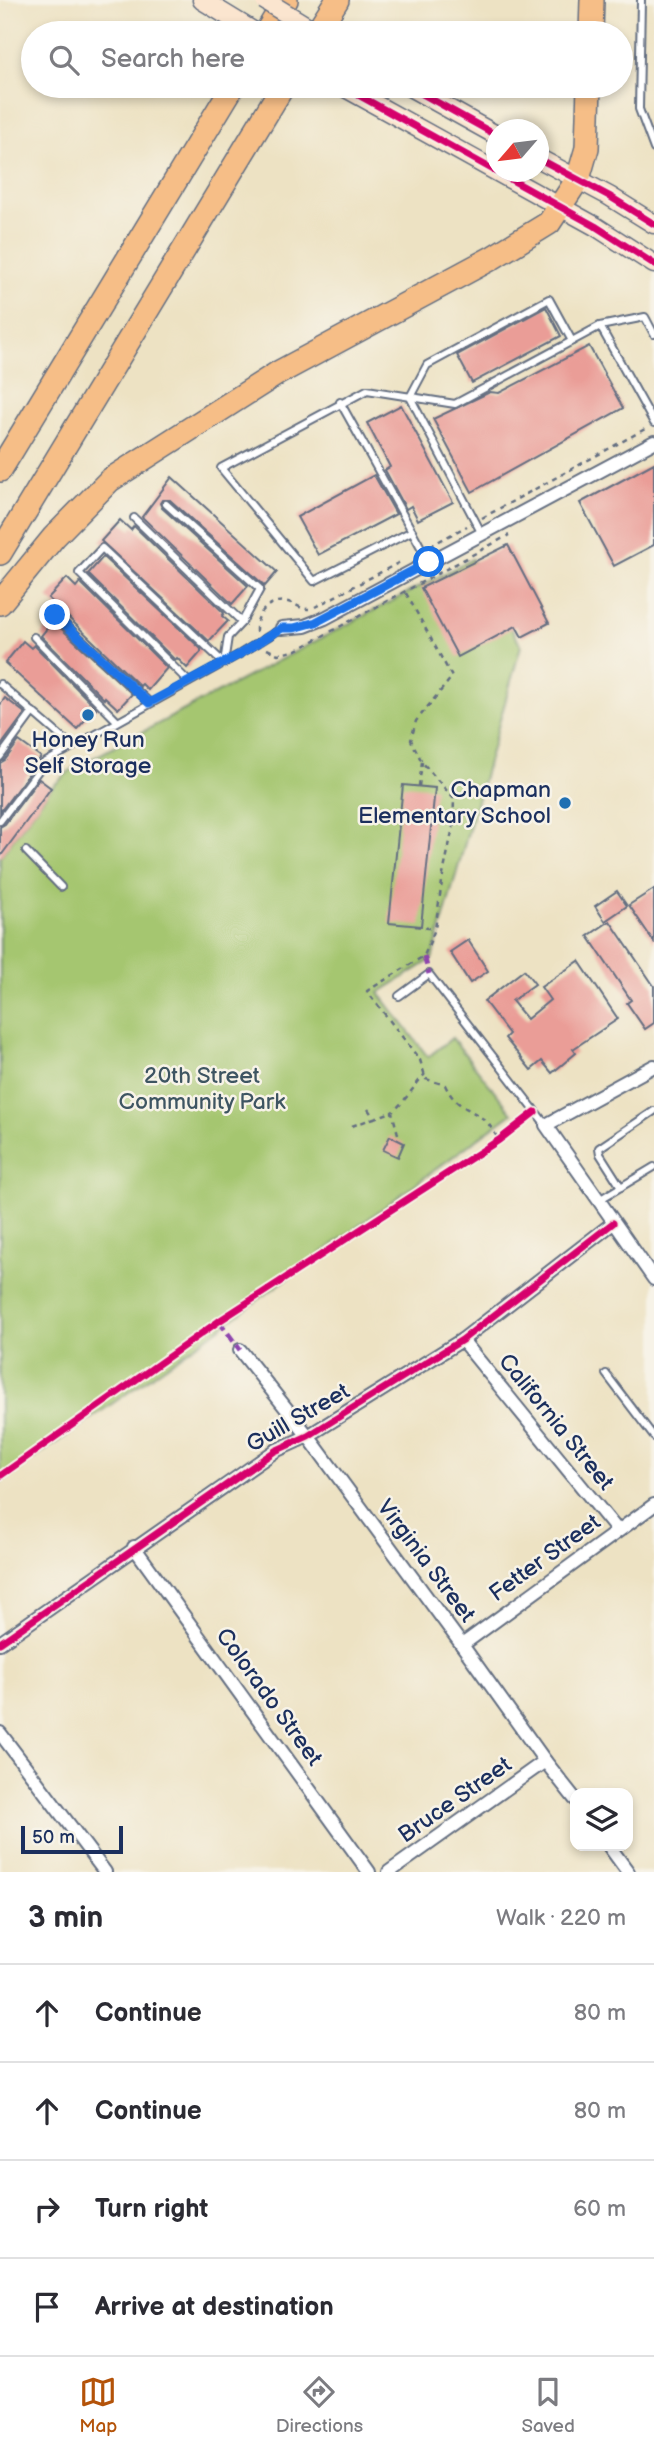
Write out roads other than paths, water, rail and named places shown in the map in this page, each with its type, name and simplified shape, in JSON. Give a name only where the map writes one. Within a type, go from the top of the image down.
[{"type":"highway","points":[[273,21],[286,0]]},
{"type":"highway","points":[[324,21],[337,0]]},
{"type":"highway","points":[[591,21],[592,0]]},
{"type":"highway","points":[[0,470],[226,98]]},
{"type":"highway","points":[[0,553],[276,98]]},
{"type":"highway","points":[[0,603],[54,537],[110,480],[278,373],[522,241],[549,223],[578,179],[587,148],[589,98]]},
{"type":"street","points":[[202,0],[237,21]]},
{"type":"street","points":[[264,0],[298,21]]},
{"type":"street","points":[[364,98],[622,241],[654,264]]},
{"type":"street","points":[[430,98],[486,129]]},
{"type":"street","points":[[549,164],[654,224]]},
{"type":"street","points":[[282,628],[316,622],[654,442]]},
{"type":"street","points":[[654,1066],[546,1125],[654,1279]]},
{"type":"street","name":"Guill Street","points":[[0,1643],[275,1451],[307,1436],[462,1340],[613,1223]]},
{"type":"street","name":"California Street","points":[[462,1340],[617,1530]]},
{"type":"street","name":"Virginia Street","points":[[240,1350],[307,1436],[570,1793]]},
{"type":"street","name":"Fetter Street","points":[[462,1645],[654,1505]]},
{"type":"street","name":"Colorado Street","points":[[134,1547],[369,1872]]},
{"type":"street","points":[[0,1733],[105,1872]]},
{"type":"street","name":"Bruce Street","points":[[389,1872],[545,1762]]},
{"type":"street","points":[[613,1851],[628,1872]]},
{"type":"lane","points":[[640,0],[639,109],[654,149]]},
{"type":"lane","points":[[410,397],[427,365],[549,299],[572,341]]},
{"type":"lane","points":[[412,531],[314,581],[221,468],[340,402],[367,390],[455,404],[600,327],[645,317],[654,334]]},
{"type":"lane","points":[[600,327],[651,412],[654,423]]},
{"type":"lane","points":[[410,397],[482,534]]},
{"type":"lane","points":[[340,402],[429,562]]},
{"type":"lane","points":[[166,505],[260,589],[242,622],[228,637],[224,663]]},
{"type":"lane","points":[[134,518],[242,622]]},
{"type":"lane","points":[[189,682],[79,573],[102,548],[224,663]]},
{"type":"lane","points":[[55,615],[149,703]]},
{"type":"lane","points":[[0,821],[44,763],[282,628]]},
{"type":"lane","points":[[34,637],[117,721]]},
{"type":"lane","points":[[0,684],[72,746]]},
{"type":"lane","points":[[0,758],[33,712]]},
{"type":"lane","points":[[26,851],[61,887]]},
{"type":"lane","points":[[399,996],[429,974],[546,1125]]},
{"type":"lane","points":[[621,1187],[599,1148],[654,1111]]},
{"type":"lane","points":[[598,1201],[654,1167]]},
{"type":"lane","points":[[606,1374],[654,1437]]},
{"type":"place","name":"Honey Run Self Storage","points":[[88,715]]},
{"type":"place","name":"Chapman Elementary School","points":[[565,803]]},
{"type":"park label","name":"20th Street Community Park","points":[[202,1089]]}]
